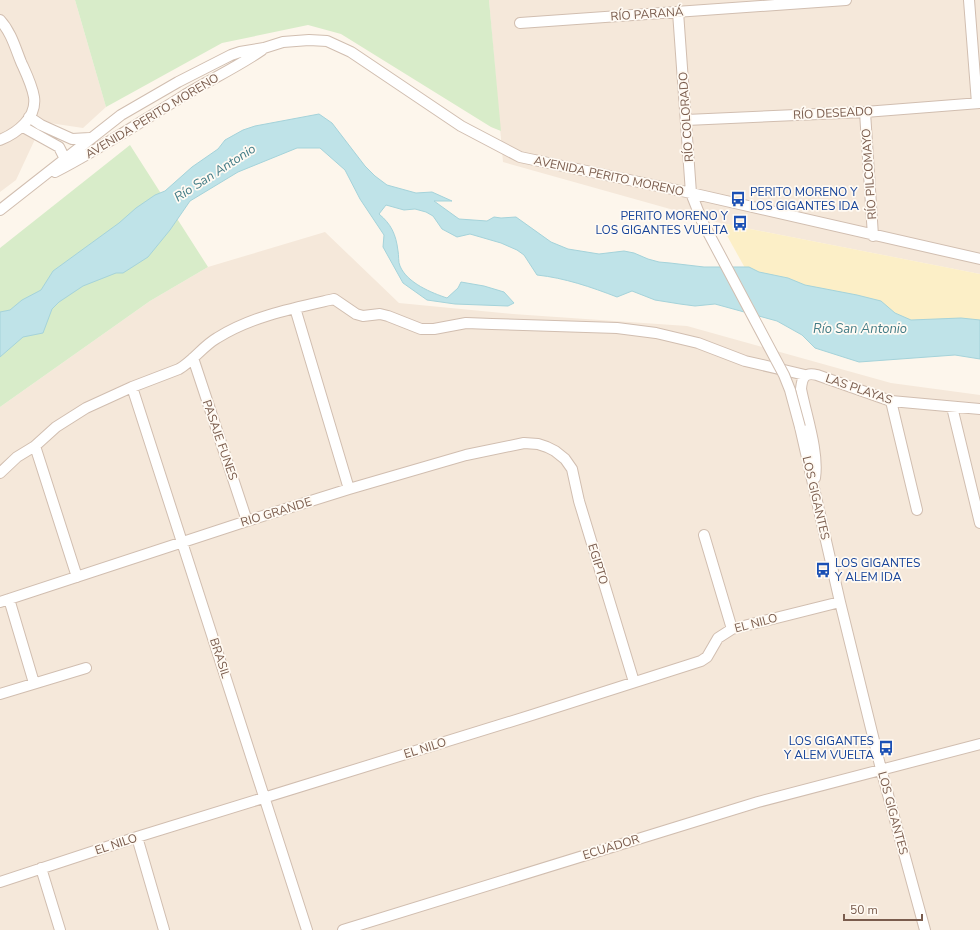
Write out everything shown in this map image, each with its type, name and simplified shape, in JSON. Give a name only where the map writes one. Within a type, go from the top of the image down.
[{"type":"street","name":"RÍO PARANÁ","points":[[520,23],[678,12],[772,2],[846,0]]},
{"type":"street","points":[[969,0],[979,103]]},
{"type":"street","name":"RÍO COLORADO","points":[[678,12],[692,193],[702,221]]},
{"type":"street","points":[[0,20],[10,34],[34,98],[33,109],[23,127],[0,140]]},
{"type":"street","name":"AVENIDA PERITO MORENO","points":[[0,210],[122,114],[214,63],[240,52],[264,48],[283,42],[318,40],[327,41],[351,52],[461,126],[520,157],[692,193],[873,236],[980,259]]},
{"type":"street","name":"AVENIDA PERITO MORENO","points":[[39,180],[74,162],[187,94],[240,65],[264,48]]},
{"type":"street","name":"RÍO DESEADO","points":[[686,120],[865,112],[979,103]]},
{"type":"street","name":"RÍO PILCOMAYO","points":[[865,112],[873,236]]},
{"type":"street","points":[[29,117],[41,125],[72,139],[90,138]]},
{"type":"street","points":[[23,127],[58,147],[65,158]]},
{"type":"street","name":"LOS GIGANTES","points":[[702,221],[784,375],[790,390],[881,769],[925,930]]},
{"type":"street","name":"LAS PLAYAS","points":[[0,473],[16,457],[35,446],[56,427],[86,408],[132,387],[179,369],[211,342],[241,325],[283,310],[334,299],[356,314],[363,316],[380,314],[421,329],[434,329],[466,324],[492,324],[617,328],[656,333],[698,343],[745,361],[808,374],[854,387],[891,401],[980,409]]},
{"type":"street","points":[[295,308],[349,489]]},
{"type":"street","name":"PASAJE FUNES","points":[[193,358],[247,521]]},
{"type":"street","points":[[808,374],[801,380],[801,389],[816,462],[814,489]]},
{"type":"street","name":"BRASIL","points":[[132,387],[307,930]]},
{"type":"street","points":[[891,401],[917,510]]},
{"type":"street","points":[[952,407],[980,523]]},
{"type":"street","name":"RIO GRANDE","points":[[4,600],[247,521],[349,489],[466,455],[524,443],[547,447],[555,451]]},
{"type":"street","points":[[35,446],[76,577]]},
{"type":"street","name":"EGIPTO","points":[[555,451],[565,459],[572,469],[582,509],[634,682]]},
{"type":"street","points":[[704,535],[732,629]]},
{"type":"street","points":[[4,600],[34,683]]},
{"type":"street","name":"EL NILO","points":[[0,882],[137,837],[532,715],[701,661],[707,657],[718,638],[732,629],[840,602]]},
{"type":"street","points":[[0,694],[86,668]]},
{"type":"street","name":"ECUADOR","points":[[343,930],[758,802],[980,744]]},
{"type":"street","points":[[137,837],[164,930]]},
{"type":"street","points":[[41,868],[60,930]]},
{"type":"shaded area","points":[[0,0],[75,0],[106,107],[83,128],[43,122],[16,180],[0,192]]},
{"type":"shaded area","points":[[489,0],[980,0],[980,274],[720,223],[503,162]]},
{"type":"shaded area","points":[[325,232],[399,303],[513,314],[687,326],[891,383],[980,395],[980,930],[0,930],[0,407],[150,301],[208,267]]},
{"type":"green space","points":[[75,0],[489,0],[501,131],[491,127],[341,34],[308,25],[222,43],[106,107]]},
{"type":"green space","points":[[130,145],[208,267],[150,301],[0,407],[0,248]]},
{"type":"sand","points":[[720,223],[980,274],[980,329],[906,324],[750,277]]},
{"type":"water","name":"Río San Antonio","points":[[319,114],[332,123],[365,166],[387,185],[416,193],[432,192],[452,201],[434,201],[459,219],[487,221],[494,217],[516,217],[551,242],[568,249],[599,254],[624,251],[659,262],[704,267],[749,267],[759,272],[788,278],[805,285],[881,301],[895,313],[911,320],[961,318],[980,320],[980,359],[955,355],[859,362],[815,348],[802,335],[777,321],[715,304],[695,306],[680,304],[655,300],[632,291],[617,297],[578,283],[537,275],[524,255],[517,250],[501,243],[470,234],[457,237],[442,229],[433,216],[426,212],[415,209],[404,210],[386,205],[379,214],[390,226],[394,234],[399,263],[403,272],[414,282],[427,290],[447,298],[458,288],[461,282],[484,286],[504,292],[514,303],[508,306],[455,304],[427,300],[403,283],[383,247],[384,235],[360,199],[345,170],[320,148],[297,148],[238,172],[190,201],[170,230],[148,257],[123,273],[116,273],[83,286],[59,302],[52,309],[43,333],[23,337],[0,357],[0,312],[10,310],[22,300],[41,290],[53,271],[119,223],[136,208],[155,195],[165,191],[192,167],[218,149],[225,140],[243,130],[255,126]]},
{"type":"place","name":"PERITO MORENO Y LOS GIGANTES IDA","points":[[738,199]]},
{"type":"place","name":"PERITO MORENO Y LOS GIGANTES VUELTA","points":[[740,223]]},
{"type":"place","name":"LOS GIGANTES Y ALEM IDA","points":[[823,570]]},
{"type":"place","name":"LOS GIGANTES Y ALEM VUELTA","points":[[886,748]]}]
